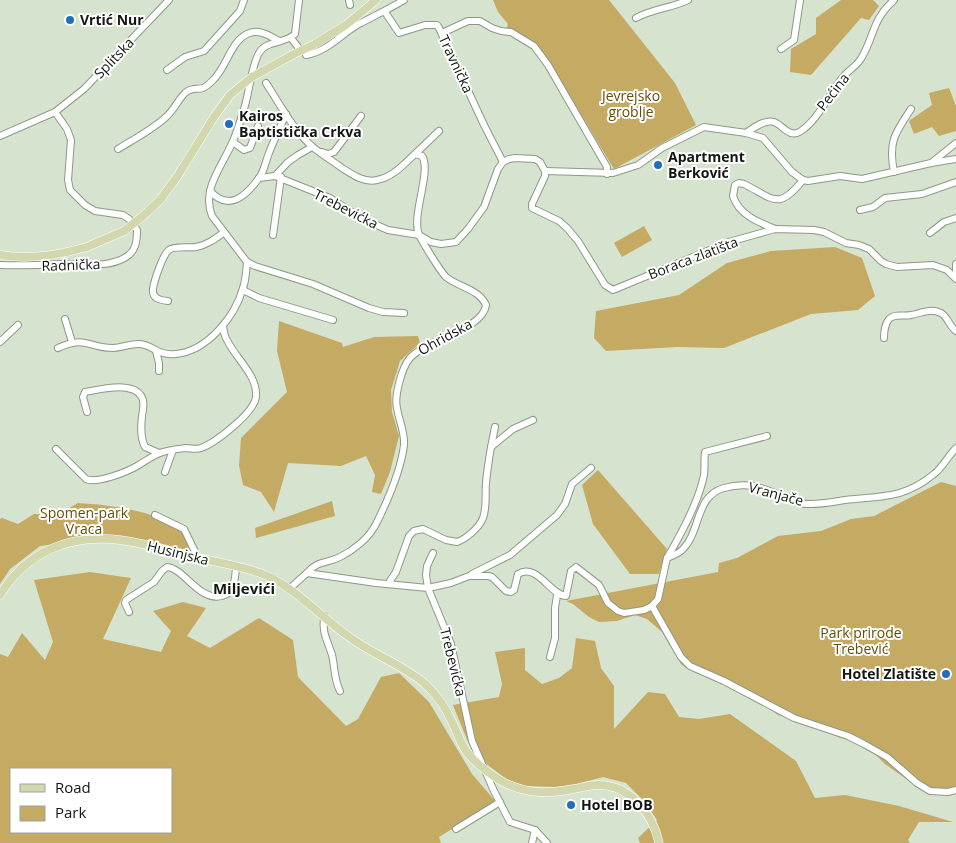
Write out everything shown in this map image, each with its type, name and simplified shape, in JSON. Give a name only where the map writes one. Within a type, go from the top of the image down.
[{"type":"main road","points":[[0,256],[37,257],[56,255],[87,247],[124,231],[160,200],[221,106],[241,85],[296,50],[315,44],[346,25],[376,0]]},
{"type":"main road","name":"Husinjska","points":[[0,595],[21,567],[37,555],[77,541],[102,539],[124,540],[265,575],[289,589],[353,640],[401,666],[425,685],[447,712],[465,750],[485,770],[504,782],[522,790],[540,793],[559,792],[596,784],[622,791],[634,799],[649,815],[659,843]]},
{"type":"street","name":"Splitska","points":[[54,112],[84,89],[168,0]]},
{"type":"street","points":[[167,70],[185,57],[204,51],[240,11],[244,0]]},
{"type":"street","points":[[299,0],[296,31],[291,38],[264,47],[260,51],[244,111],[233,142],[215,175],[210,191],[209,210],[223,233],[247,262],[313,284],[369,308],[383,312],[404,313]]},
{"type":"street","points":[[306,55],[316,54],[358,25],[404,0]]},
{"type":"street","points":[[636,18],[644,13],[677,6],[688,0]]},
{"type":"street","points":[[781,49],[794,40],[800,0]]},
{"type":"street","name":"Pećina","points":[[746,133],[768,121],[774,121],[785,131],[792,133],[798,133],[803,130],[843,76],[861,60],[877,20],[883,10],[894,0]]},
{"type":"street","name":"Travnička","points":[[385,12],[399,33],[424,25],[437,25],[503,162]]},
{"type":"street","points":[[442,34],[468,21],[480,21],[501,32],[511,32],[534,46],[548,65],[607,167],[607,174]]},
{"type":"street","points":[[118,149],[150,130],[166,117],[190,89],[207,86],[217,76],[233,49],[246,34],[258,32],[279,41]]},
{"type":"street","points":[[291,38],[296,50]]},
{"type":"street","points":[[266,83],[286,114],[315,149],[353,175],[364,180],[386,178],[415,154],[438,131]]},
{"type":"street","points":[[894,172],[891,156],[892,141],[911,109]]},
{"type":"street","points":[[0,136],[54,112]]},
{"type":"street","name":"Radnička","points":[[0,264],[30,266],[95,265],[114,262],[126,257],[133,251],[137,230],[127,218],[120,214],[95,211],[70,190],[68,180],[71,140],[67,129],[54,112]]},
{"type":"street","points":[[210,191],[218,199],[236,201],[259,178],[286,114]]},
{"type":"street","points":[[273,235],[278,177],[293,158],[315,149],[326,154],[332,153],[361,116]]},
{"type":"street","points":[[233,142],[244,150],[250,148],[258,126]]},
{"type":"street","points":[[503,162],[515,158],[535,159],[540,162],[545,171],[613,174],[638,165],[662,148],[704,127],[746,133],[764,138],[792,172],[803,180],[844,176],[862,179],[931,163],[956,160]]},
{"type":"street","points":[[931,163],[956,143]]},
{"type":"street","points":[[415,154],[422,156],[425,162],[418,218],[419,236]]},
{"type":"street","name":"Trebevićka","points":[[278,177],[330,198],[363,219],[388,230],[419,236],[431,242],[451,244],[459,240],[484,207],[498,169],[503,162]]},
{"type":"street","name":"Boraca zlatišta","points":[[545,171],[545,176],[532,204],[532,208],[559,221],[567,228],[578,241],[605,285],[613,290],[729,242],[775,229],[824,232],[846,243],[869,249],[886,264],[897,267],[932,265],[947,270],[956,278]]},
{"type":"street","points":[[259,178],[278,177]]},
{"type":"street","name":"Boraca zlatišta","points":[[775,229],[755,220],[739,208],[733,196],[735,186],[739,183],[744,184],[772,199],[779,200],[790,194],[803,180]]},
{"type":"street","points":[[860,210],[874,207],[885,198],[922,194],[956,182]]},
{"type":"street","points":[[930,233],[944,222],[956,218]]},
{"type":"street","points":[[168,301],[156,299],[153,291],[168,250],[206,244],[223,233]]},
{"type":"street","name":"Ohridska","points":[[289,589],[313,566],[339,558],[354,548],[366,538],[375,526],[401,461],[404,435],[396,400],[406,365],[411,357],[436,341],[474,322],[485,311],[486,305],[480,296],[445,276],[419,236]]},
{"type":"street","points":[[58,348],[80,341],[114,348],[139,344],[165,354],[182,353],[204,344],[223,326],[243,290],[247,262]]},
{"type":"street","points":[[956,264],[956,274]]},
{"type":"street","points":[[243,290],[259,298],[334,320]]},
{"type":"street","points":[[884,338],[888,320],[893,316],[912,315],[925,310],[944,315],[953,329],[956,330]]},
{"type":"street","points":[[65,319],[72,342]]},
{"type":"street","points":[[0,342],[18,325]]},
{"type":"street","points":[[56,449],[90,481],[134,468],[159,453],[203,448],[238,422],[252,407],[256,398],[254,384],[228,343],[223,326]]},
{"type":"street","points":[[156,352],[159,371]]},
{"type":"street","points":[[87,412],[83,397],[85,392],[117,387],[132,389],[143,400],[143,444],[145,447],[159,453]]},
{"type":"street","points":[[491,447],[513,429],[533,420]]},
{"type":"street","points":[[388,584],[396,572],[409,536],[414,531],[423,529],[446,540],[457,542],[470,534],[483,520],[495,426]]},
{"type":"street","points":[[469,576],[492,577],[506,591],[511,592],[514,590],[518,574],[524,572],[542,578],[557,595],[566,596],[571,571],[576,567],[599,585],[608,603],[618,611],[624,613],[644,610],[658,600],[667,558],[680,536],[704,474],[705,452],[767,436]]},
{"type":"street","name":"Vranjače","points":[[667,558],[685,548],[703,505],[712,494],[722,488],[738,485],[758,486],[802,503],[892,496],[918,485],[935,473],[956,448]]},
{"type":"street","points":[[165,472],[173,450]]},
{"type":"street","points":[[307,573],[428,588],[451,583],[510,555],[557,515],[565,504],[572,484],[591,468]]},
{"type":"street","points":[[155,515],[184,529],[198,558]]},
{"type":"street","name":"Trebevićka","points":[[434,553],[427,566],[428,588],[451,644],[472,741],[510,822],[535,830]]},
{"type":"street","points":[[129,612],[125,603],[126,600],[154,582],[162,571],[167,568],[174,569],[204,593],[219,597],[229,594],[232,589],[236,567]]},
{"type":"street","points":[[550,657],[555,638],[557,595]]},
{"type":"street","points":[[652,606],[681,657],[690,666],[724,681],[794,718],[848,736],[864,744],[887,758],[917,783],[930,791],[948,792],[956,790]]},
{"type":"street","points":[[324,616],[323,628],[325,638],[332,656],[340,691]]},
{"type":"street","points":[[456,829],[500,802]]},
{"type":"street","points":[[532,843],[535,830]]},
{"type":"street","points":[[535,830],[547,843]]},
{"type":"green space","name":"Jevrejsko groblje","points":[[493,0],[609,0],[675,83],[696,125],[614,169],[546,57],[506,30],[508,24],[498,12]]},
{"type":"green space","points":[[841,0],[873,0],[879,6],[869,20],[861,18],[811,75],[790,72],[791,49],[816,34],[816,18]]},
{"type":"green space","points":[[949,88],[956,106],[956,131],[939,136],[932,127],[914,134],[909,121],[932,105],[929,93]]},
{"type":"green space","points":[[644,226],[652,240],[622,257],[614,243]]},
{"type":"green space","points":[[835,247],[862,258],[875,296],[858,310],[811,314],[724,348],[677,347],[606,351],[594,338],[596,311],[679,295],[727,263],[771,251]]},
{"type":"green space","points":[[279,321],[342,343],[343,347],[374,337],[418,336],[420,343],[400,361],[391,390],[392,412],[399,436],[390,472],[381,494],[372,492],[375,475],[366,456],[341,466],[288,463],[274,512],[261,492],[243,485],[239,465],[241,438],[287,392],[277,351]]},
{"type":"green space","points":[[598,470],[667,549],[659,574],[630,574],[593,524],[582,485]]},
{"type":"green space","name":"Park prirode Trebević","points":[[941,482],[956,486],[956,792],[922,790],[885,764],[872,751],[858,743],[838,737],[824,729],[778,715],[763,704],[705,675],[686,668],[681,664],[662,632],[647,619],[635,615],[617,621],[599,622],[566,601],[718,572],[719,563],[737,558],[778,536],[821,531],[851,519],[874,516]]},
{"type":"green space","points":[[332,501],[335,516],[256,538],[255,528]]},
{"type":"green space","name":"Spomen-park Vraca","points":[[78,503],[116,507],[144,513],[168,522],[181,530],[193,551],[117,536],[40,546],[10,569],[0,584],[0,519],[18,524],[34,514],[57,515]]},
{"type":"green space","points":[[90,572],[131,578],[103,639],[161,652],[171,631],[153,611],[183,602],[206,608],[187,636],[210,648],[259,618],[293,640],[298,677],[346,726],[358,719],[381,677],[399,673],[429,702],[472,774],[496,802],[439,837],[441,843],[0,843],[0,654],[8,657],[22,633],[45,660],[53,642],[34,580]]},
{"type":"green space","points":[[576,638],[595,641],[601,668],[614,686],[614,729],[648,692],[665,694],[679,717],[699,719],[730,714],[796,761],[815,798],[845,795],[899,806],[953,822],[919,822],[908,840],[910,843],[640,843],[638,838],[657,820],[644,801],[626,783],[603,777],[569,786],[554,787],[526,786],[506,779],[489,766],[468,742],[453,705],[499,697],[502,684],[495,652],[525,648],[525,670],[542,684],[559,678],[572,668]]},
{"type":"place","name":"Vrtić Nur","points":[[70,20]]},
{"type":"place","name":"Kairos Baptistička Crkva","points":[[229,124]]},
{"type":"place","name":"Apartment Berković","points":[[658,165]]},
{"type":"place","name":"Hotel Zlatište","points":[[946,674]]},
{"type":"place","name":"Hotel BOB","points":[[571,805]]},
{"type":"district","name":"Miljevići","points":[[244,589]]}]
